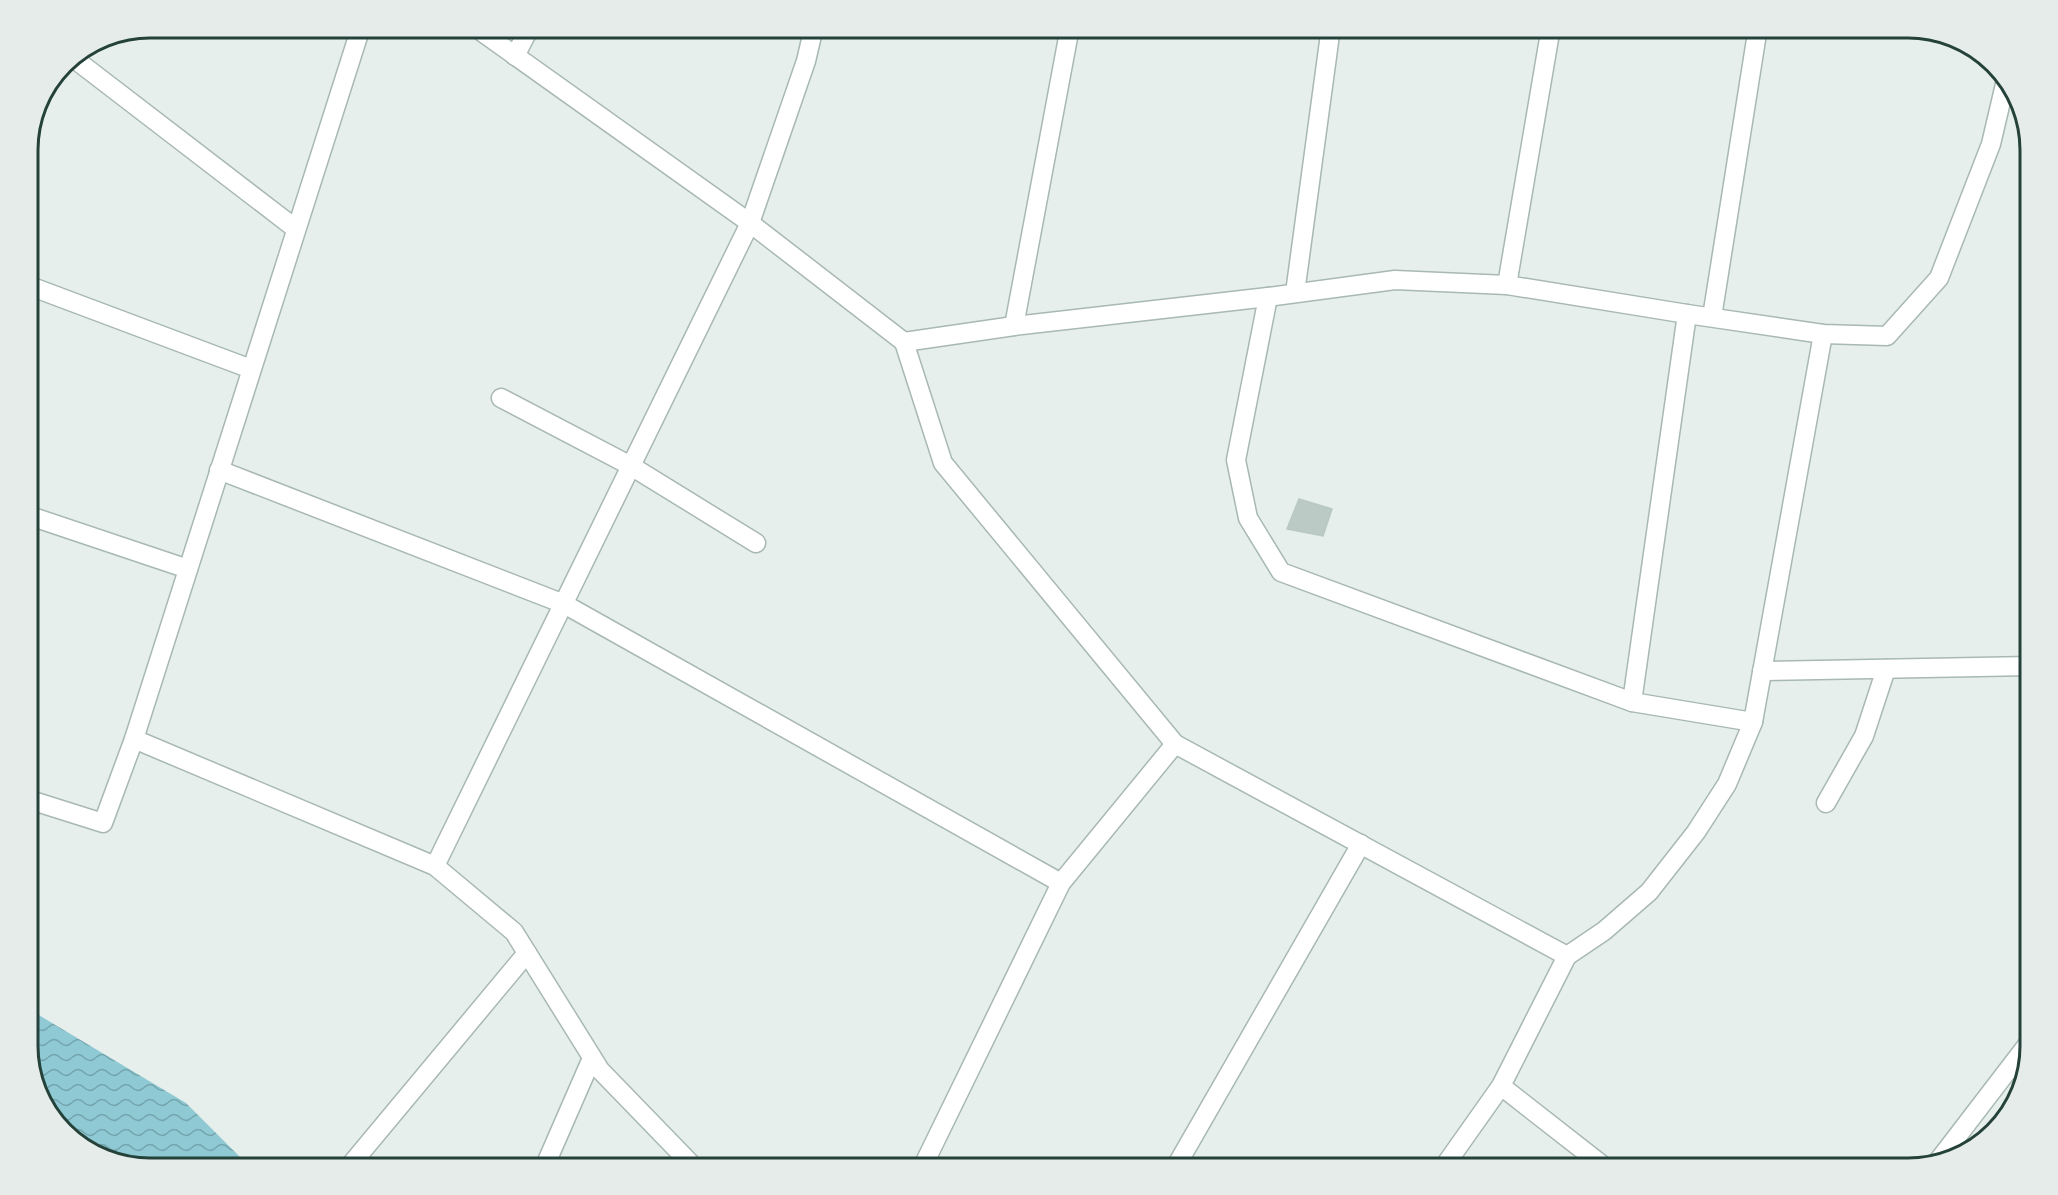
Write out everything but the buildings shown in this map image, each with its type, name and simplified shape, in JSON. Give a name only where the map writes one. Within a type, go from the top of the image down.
[{"type":"street","points":[[38,803],[102,823],[134,739],[357,38]]},
{"type":"street","points":[[490,38],[750,223],[904,342],[943,463],[1175,744],[1567,956]]},
{"type":"street","points":[[515,56],[524,38]]},
{"type":"street","points":[[435,866],[750,223],[806,61],[811,38]]},
{"type":"street","points":[[1014,326],[1069,38]]},
{"type":"street","points":[[1295,293],[1330,38]]},
{"type":"street","points":[[1507,285],[1549,38]]},
{"type":"street","points":[[1712,317],[1756,38]]},
{"type":"street","points":[[79,63],[296,229]]},
{"type":"street","points":[[904,342],[1014,326],[1395,280],[1507,285],[1823,334],[1887,336],[1939,278],[1991,144],[2003,91]]},
{"type":"street","points":[[38,289],[251,369]]},
{"type":"street","points":[[1268,297],[1236,459],[1248,518],[1281,572],[1632,702],[1754,722]]},
{"type":"street","points":[[1632,702],[1687,314]]},
{"type":"street","points":[[1450,1158],[1501,1086],[1567,956],[1604,931],[1649,892],[1696,832],[1727,784],[1754,722],[1823,334]]},
{"type":"street","points":[[501,398],[631,466],[756,543]]},
{"type":"street","points":[[219,470],[564,604],[1061,883]]},
{"type":"street","points":[[38,519],[188,569]]},
{"type":"street","points":[[1762,671],[2020,666]]},
{"type":"street","points":[[1826,803],[1864,736],[1887,669]]},
{"type":"street","points":[[134,739],[435,866],[514,932],[600,1070],[685,1158]]},
{"type":"street","points":[[927,1158],[1061,883],[1175,744]]},
{"type":"street","points":[[1181,1158],[1361,844]]},
{"type":"street","points":[[356,1158],[527,952]]},
{"type":"street","points":[[1946,1151],[2020,1054]]},
{"type":"street","points":[[548,1158],[592,1058]]},
{"type":"street","points":[[1501,1086],[1593,1158]]},
{"type":"water","points":[[38,1015],[186,1103],[241,1158],[135,1157],[107,1149],[93,1142],[70,1125],[46,1088],[38,1060]]}]
